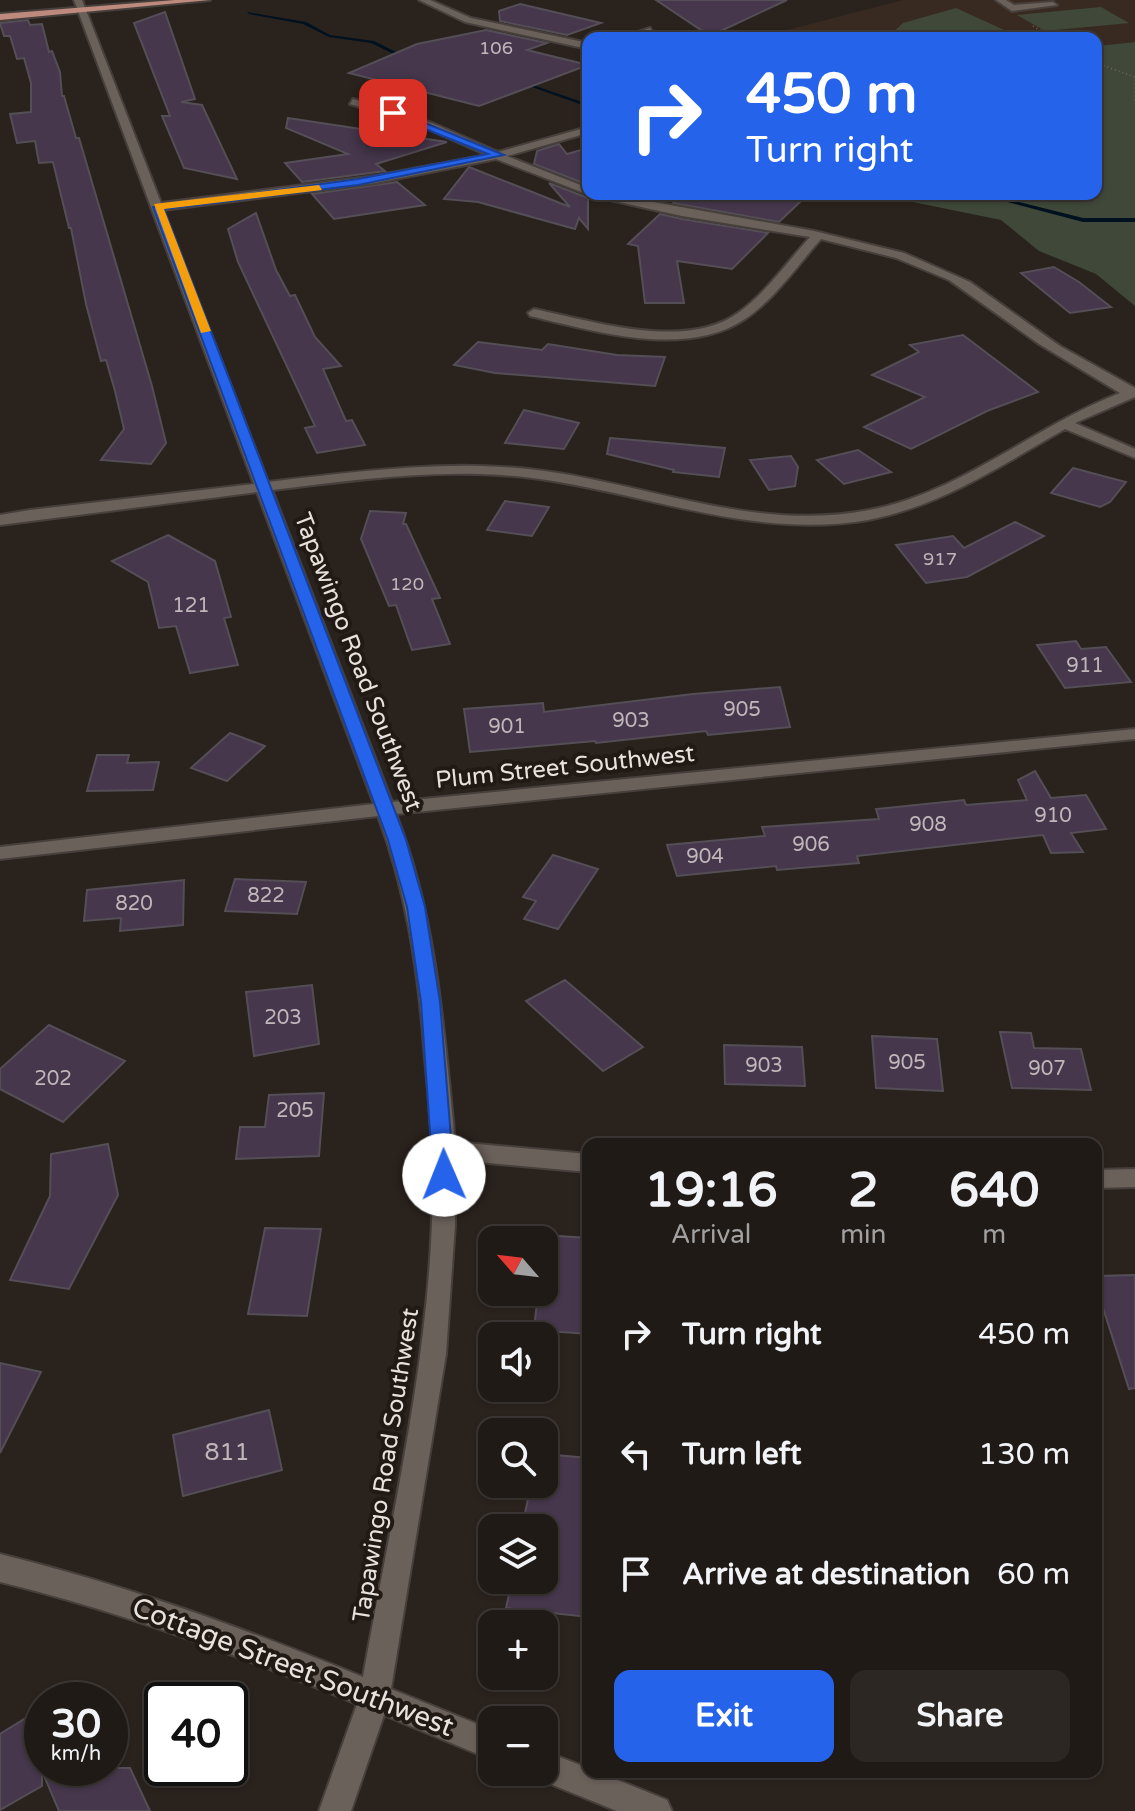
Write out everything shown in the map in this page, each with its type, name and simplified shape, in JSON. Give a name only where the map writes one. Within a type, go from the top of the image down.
[{"type":"main road","points":[[0,17],[80,5],[206,0]]},
{"type":"street","points":[[423,0],[468,20],[582,45]]},
{"type":"street","points":[[1000,0],[1012,8],[1053,5]]},
{"type":"street","name":"Tapawingo Road Southwest","points":[[80,5],[385,809],[416,907],[431,1002],[444,1150],[443,1225],[433,1354],[375,1697],[335,1811]]},
{"type":"street","points":[[353,102],[428,125],[582,190]]},
{"type":"street","points":[[158,207],[358,182],[499,155],[582,132]]},
{"type":"street","points":[[621,200],[877,249],[954,278],[989,298],[1042,339],[1133,393]]},
{"type":"street","points":[[534,313],[651,333],[674,334],[715,329],[742,316],[817,237]]},
{"type":"street","points":[[0,520],[395,472],[481,469],[573,479],[710,511],[750,517],[828,519],[867,515],[934,497],[1066,424],[1133,393]]},
{"type":"street","points":[[1066,424],[1135,454]]},
{"type":"street","name":"Plum Street Southwest","points":[[0,853],[385,809],[1135,734]]},
{"type":"street","points":[[444,1150],[582,1162]]},
{"type":"street","points":[[1102,1179],[1135,1178]]},
{"type":"street","name":"Cottage Street Southwest","points":[[0,1568],[81,1588],[230,1637],[478,1739]]},
{"type":"street","points":[[558,1772],[656,1811]]},
{"type":"path","points":[[1102,65],[1135,77],[1135,101]]},
{"type":"shaded area","points":[[903,0],[1135,0],[1135,42],[1102,45],[1102,32],[780,32]]},
{"type":"green space","points":[[1101,7],[1129,23],[1045,31],[1017,15]]},
{"type":"green space","points":[[956,8],[1009,32],[893,32],[903,23]]},
{"type":"green space","points":[[1135,42],[1135,306],[1096,274],[1039,251],[1001,220],[903,200],[1102,200],[1102,45]]},
{"type":"building","points":[[656,0],[787,0],[719,32],[704,32]]},
{"type":"building","points":[[520,4],[601,23],[567,35],[500,21],[499,11]]},
{"type":"building","points":[[165,12],[195,99],[181,102],[202,105],[237,179],[184,168],[162,116],[170,116],[134,23]]},
{"type":"building","points":[[28,20],[30,25],[42,24],[49,52],[52,51],[60,72],[62,96],[76,138],[79,138],[152,386],[166,443],[151,464],[101,460],[124,429],[115,391],[106,360],[101,361],[53,162],[39,163],[35,141],[17,143],[10,114],[31,112],[31,83],[24,58],[17,59],[10,36],[4,36],[0,23]]},
{"type":"building","points":[[486,30],[547,43],[527,50],[582,64],[582,67],[479,106],[349,73],[417,44]]},
{"type":"building","points":[[288,118],[447,142],[376,164],[385,171],[302,182],[285,163],[348,154],[286,128]]},
{"type":"building","points":[[559,144],[567,154],[582,150],[582,183],[534,164],[537,151]]},
{"type":"building","points":[[469,167],[570,207],[549,183],[588,200],[588,229],[579,218],[575,229],[478,202],[444,199]]},
{"type":"building","points":[[397,182],[425,205],[334,219],[312,194]]},
{"type":"building","points":[[676,200],[802,200],[779,222],[673,203]]},
{"type":"building","points":[[256,213],[276,270],[290,296],[295,295],[315,337],[341,366],[323,369],[346,421],[352,420],[365,445],[317,453],[305,428],[315,426],[238,262],[228,229]]},
{"type":"building","points":[[660,214],[768,233],[732,269],[677,261],[684,303],[645,303],[638,246],[628,244]]},
{"type":"building","points":[[1054,267],[1111,307],[1070,313],[1021,273]]},
{"type":"building","points":[[963,335],[1038,392],[987,411],[911,449],[864,427],[925,397],[872,375],[919,352],[910,345]]},
{"type":"building","points":[[478,342],[542,350],[548,344],[617,355],[665,357],[655,386],[495,373],[454,365]]},
{"type":"building","points":[[524,410],[579,423],[564,449],[505,443]]},
{"type":"building","points":[[610,438],[725,448],[719,477],[673,472],[607,454]]},
{"type":"building","points":[[858,450],[891,472],[844,484],[817,460]]},
{"type":"building","points":[[791,456],[798,467],[795,486],[769,490],[750,460]]},
{"type":"building","points":[[1073,468],[1126,482],[1110,502],[1100,507],[1051,493]]},
{"type":"building","points":[[505,501],[549,507],[532,536],[487,530]]},
{"type":"building","points":[[370,511],[406,513],[403,524],[406,524],[440,598],[432,599],[450,644],[412,650],[396,605],[389,606],[361,539]]},
{"type":"building","points":[[1015,522],[1044,536],[967,577],[926,583],[896,545],[953,536],[964,548]]},
{"type":"building","points":[[168,535],[215,561],[231,617],[224,618],[238,665],[190,673],[176,626],[159,628],[148,582],[112,561]]},
{"type":"building","points":[[1076,641],[1081,649],[1106,647],[1131,682],[1065,688],[1037,645]]},
{"type":"building","points":[[780,687],[790,727],[708,735],[706,731],[470,752],[464,709],[543,703],[544,712]]},
{"type":"building","points":[[230,733],[265,746],[227,781],[191,768]]},
{"type":"building","points":[[97,755],[129,755],[127,763],[159,762],[153,790],[87,791]]},
{"type":"building","points":[[1035,771],[1051,798],[1086,795],[1106,829],[1071,833],[1083,852],[1051,853],[1043,835],[857,856],[859,863],[777,870],[776,866],[677,876],[667,845],[765,836],[762,827],[879,819],[876,809],[964,800],[966,805],[1027,800],[1018,780]]},
{"type":"building","points":[[553,855],[598,869],[558,929],[524,919],[536,901],[523,897]]},
{"type":"building","points":[[235,879],[306,882],[297,914],[225,911]]},
{"type":"building","points":[[184,880],[183,925],[120,931],[121,918],[84,921],[87,890]]},
{"type":"building","points":[[565,980],[643,1047],[603,1071],[526,1001]]},
{"type":"building","points":[[312,985],[319,1044],[254,1056],[246,992]]},
{"type":"building","points":[[49,1025],[125,1061],[63,1122],[0,1089],[0,1069]]},
{"type":"building","points":[[1000,1032],[1031,1033],[1034,1048],[1081,1049],[1091,1090],[1012,1088]]},
{"type":"building","points":[[872,1036],[937,1039],[943,1091],[876,1088]]},
{"type":"building","points":[[724,1045],[802,1047],[805,1086],[725,1084]]},
{"type":"building","points":[[324,1093],[319,1156],[236,1159],[240,1127],[265,1127],[269,1095]]},
{"type":"building","points":[[108,1144],[118,1195],[69,1289],[10,1280],[50,1196],[51,1154]]},
{"type":"building","points":[[265,1228],[321,1229],[307,1316],[248,1314]]},
{"type":"building","points":[[558,1236],[582,1238],[582,1334],[558,1332],[558,1322],[535,1322],[537,1306],[558,1306]]},
{"type":"building","points":[[1135,1275],[1135,1388],[1129,1389],[1102,1305],[1102,1276]]},
{"type":"building","points":[[0,1363],[41,1372],[0,1453]]},
{"type":"building","points":[[269,1410],[282,1470],[183,1496],[173,1435]]},
{"type":"building","points":[[558,1455],[582,1457],[582,1616],[558,1614],[558,1610],[506,1608],[509,1594],[558,1594],[558,1514],[525,1514],[528,1498],[558,1498]]},
{"type":"building","points":[[24,1719],[24,1786],[42,1786],[0,1810],[0,1734]]},
{"type":"building","points":[[130,1768],[150,1811],[59,1811],[48,1786],[128,1786]]},
{"type":"waterway","points":[[249,13],[304,23],[329,36],[372,42],[406,58]]},
{"type":"waterway","points":[[523,82],[582,104]]},
{"type":"waterway","points":[[1004,200],[1083,220],[1135,220]]},
{"type":"slow traffic","points":[[205,331],[158,207],[319,188]]},
{"type":"route","points":[[393,113],[499,155],[358,182],[158,207],[397,840],[416,907],[431,1002],[444,1175]]}]
